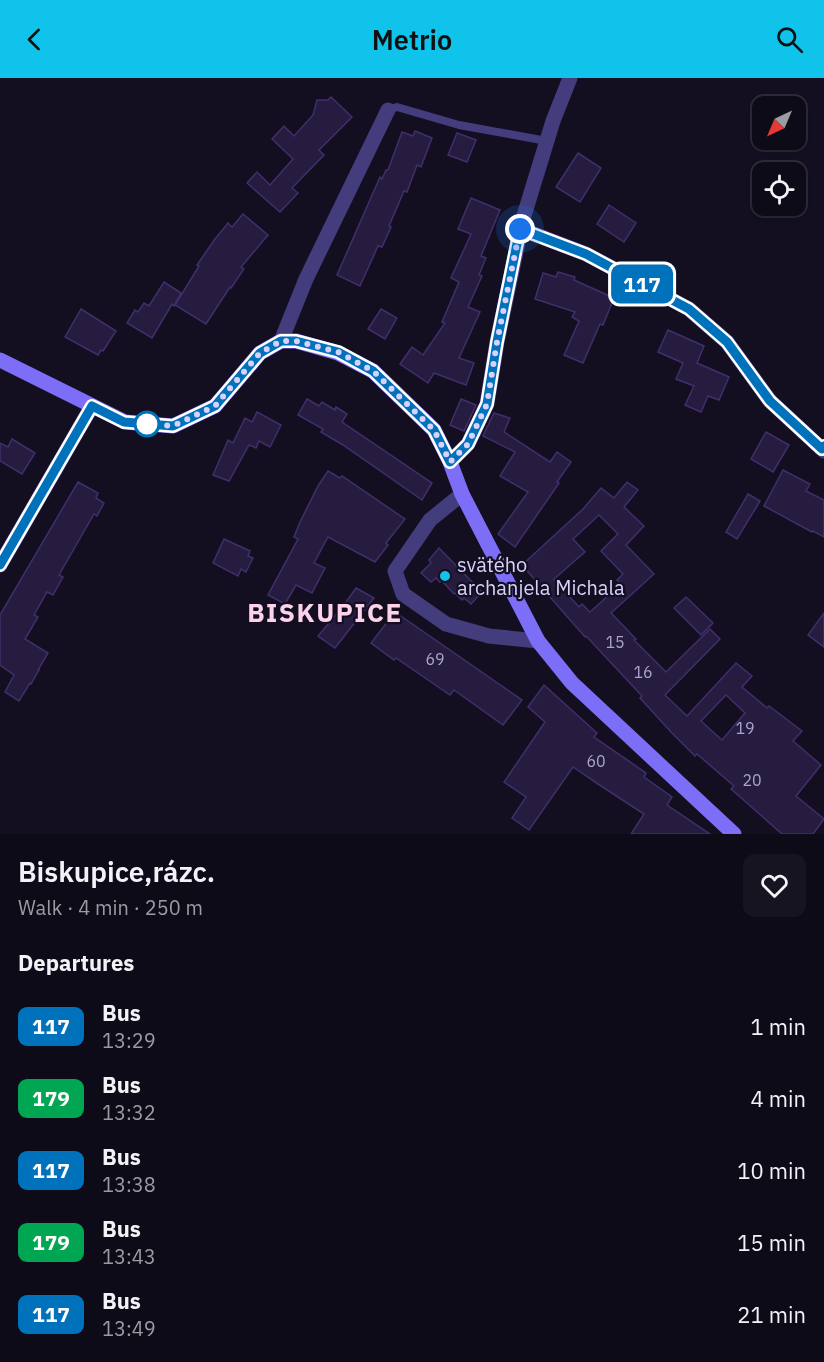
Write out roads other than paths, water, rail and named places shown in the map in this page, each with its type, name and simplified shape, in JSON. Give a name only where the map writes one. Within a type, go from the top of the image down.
[{"type":"street","points":[[450,462],[468,444],[487,404],[520,229],[553,121],[570,78]]},
{"type":"street","points":[[281,341],[306,279],[388,110]]},
{"type":"street","points":[[520,229],[586,254],[689,309],[727,342],[770,401],[823,449]]},
{"type":"street","points":[[0,360],[124,422],[173,426],[215,406],[260,353],[281,341],[296,341],[338,352],[373,371],[434,430],[450,462],[462,494],[538,640],[572,682],[734,834]]},
{"type":"street","points":[[0,565],[92,406]]},
{"type":"street","points":[[462,494],[430,520],[395,571],[403,594],[446,624],[489,636],[538,640]]},
{"type":"lane","points":[[388,110],[397,107],[459,125],[547,141]]},
{"type":"place","name":"svätého archanjela Michala","points":[[445,576]]},
{"type":"district","name":"BISKUPICE","points":[[325,612]]}]
